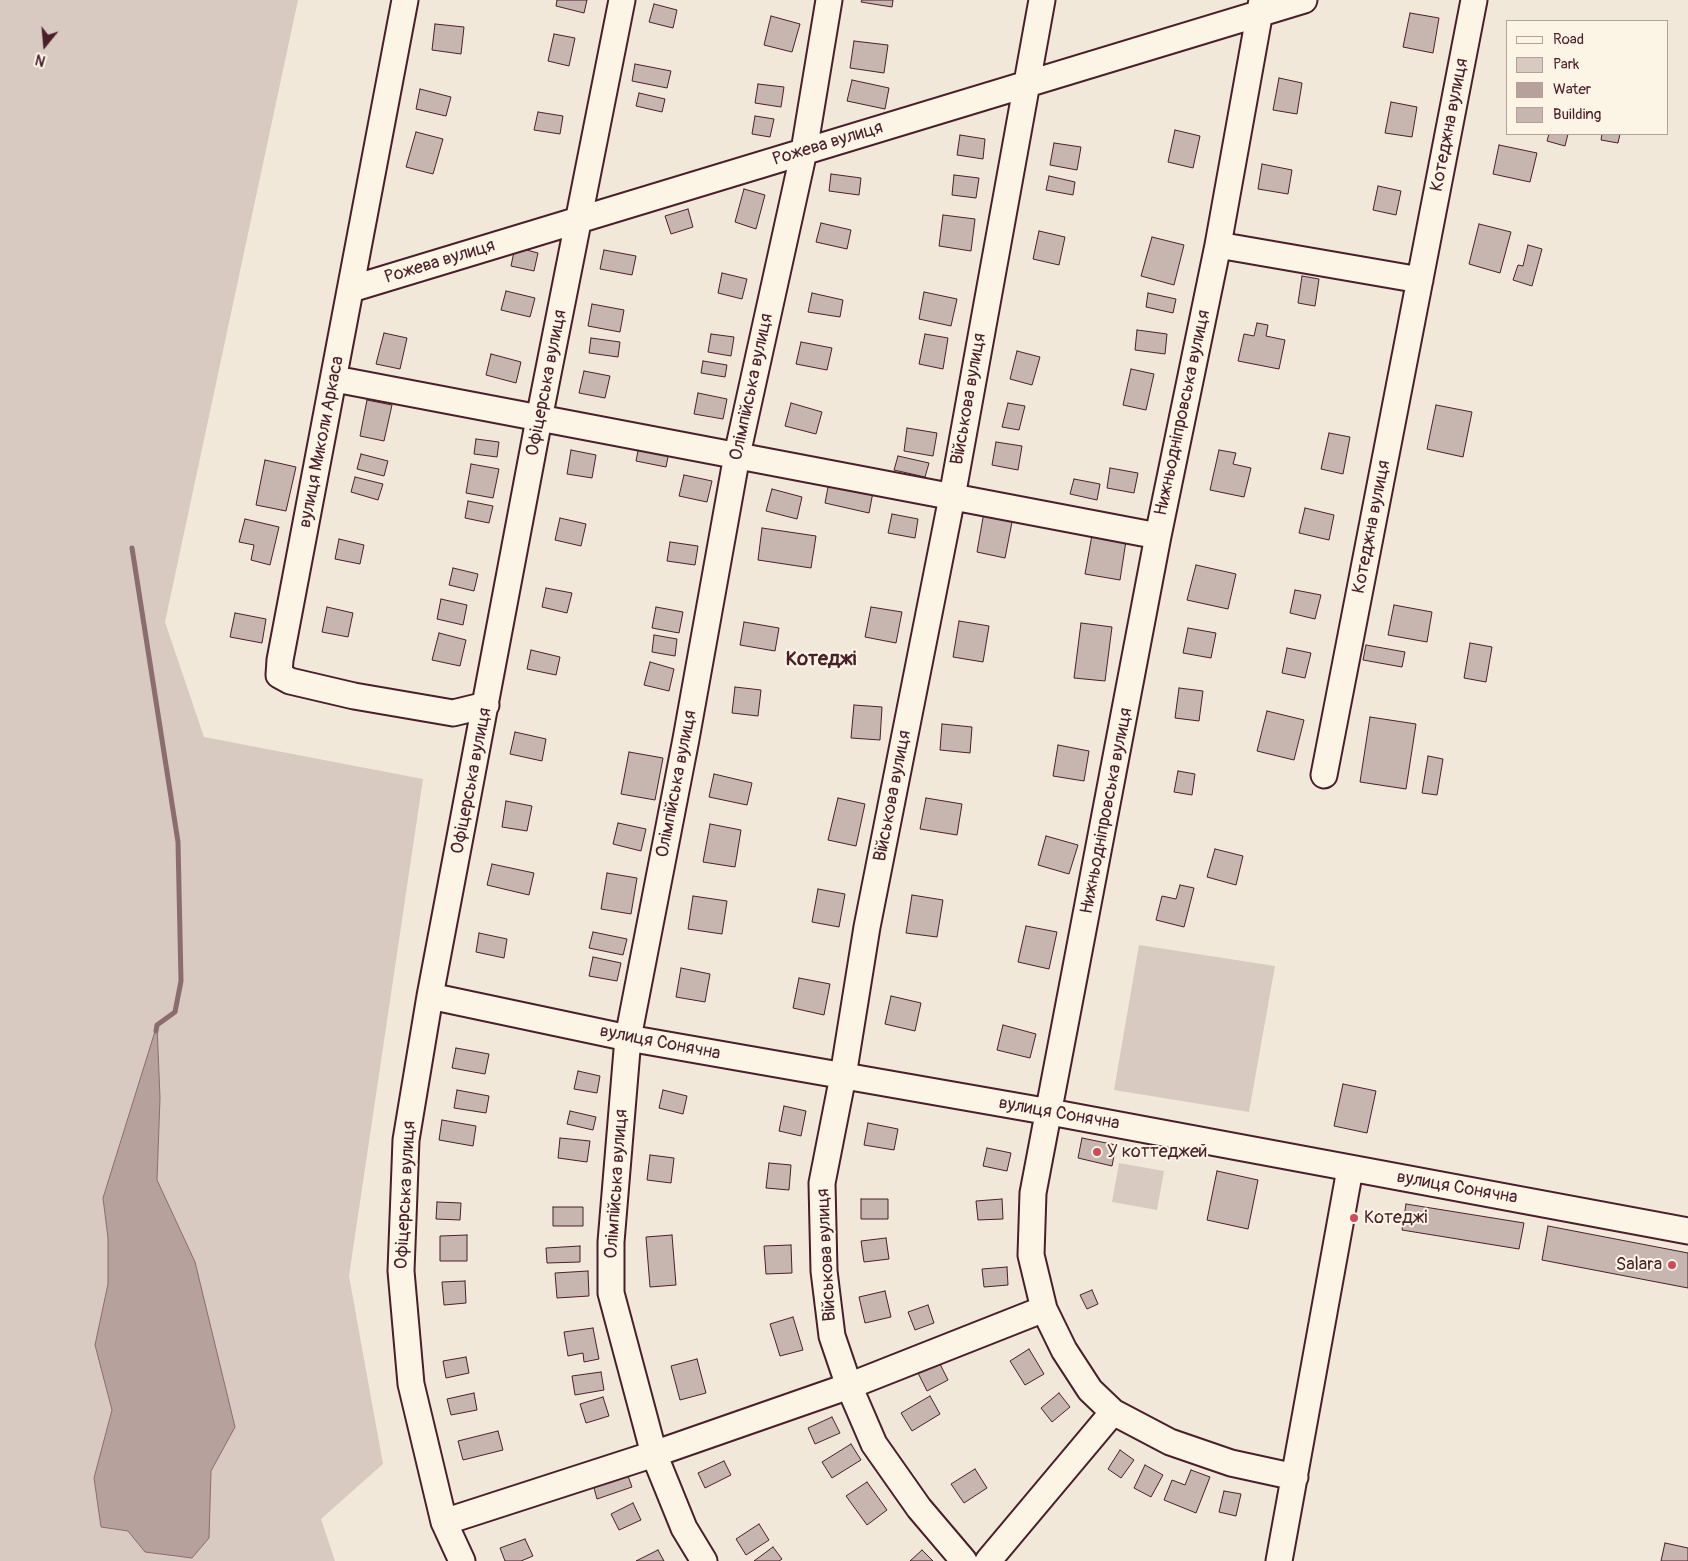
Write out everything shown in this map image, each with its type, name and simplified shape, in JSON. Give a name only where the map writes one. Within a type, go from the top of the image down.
[{"type":"street","name":"вулиця Миколи Аркаса","points":[[405,0],[335,379],[280,660],[280,675],[290,681],[354,696],[453,713],[486,705]]},
{"type":"street","name":"Офіцерська вулиця","points":[[462,1561],[444,1522],[411,1384],[401,1271],[406,1140],[430,996],[539,419],[622,0]]},
{"type":"street","name":"Олімпійська вулиця","points":[[704,1561],[684,1528],[654,1454],[611,1293],[611,1242],[628,1038],[686,739],[737,455],[804,151],[829,0]]},
{"type":"street","name":"Військова вулиця","points":[[964,1561],[919,1508],[874,1444],[849,1386],[832,1336],[824,1271],[822,1183],[843,1076],[867,927],[952,497],[1025,84],[1042,0]]},
{"type":"street","name":"Рожева вулиця","points":[[351,289],[1025,84],[1261,7],[1304,0]]},
{"type":"street","name":"Котеджна вулиця","points":[[1324,775],[1474,0]]},
{"type":"street","name":"Нижньодніпровська вулиця","points":[[1261,7],[1218,245],[1158,536],[1033,1202],[1032,1255],[1044,1309],[1064,1350],[1090,1390],[1113,1412],[1170,1442],[1231,1462],[1295,1477]]},
{"type":"street","points":[[1218,245],[1420,280]]},
{"type":"street","points":[[335,379],[1158,536]]},
{"type":"street","name":"вулиця Сонячна","points":[[430,996],[628,1038],[1050,1112],[1688,1231]]},
{"type":"street","points":[[1279,1561],[1350,1169]]},
{"type":"street","points":[[444,1522],[654,1454],[849,1386],[1044,1309]]},
{"type":"street","points":[[988,1561],[1113,1412]]},
{"type":"green space","points":[[0,0],[298,0],[165,622],[204,737],[423,779],[349,1276],[383,1464],[321,1519],[335,1561],[0,1561]]},
{"type":"green space","points":[[1139,945],[1275,966],[1249,1112],[1114,1090]]},
{"type":"green space","points":[[1119,1163],[1164,1171],[1157,1210],[1112,1202]]},
{"type":"water","points":[[157,1025],[160,1098],[157,1180],[195,1262],[235,1427],[211,1471],[209,1538],[192,1558],[145,1552],[128,1531],[101,1527],[94,1478],[112,1410],[95,1345],[108,1284],[108,1238],[103,1198]]},
{"type":"building","points":[[557,0],[587,0],[584,13],[556,6]]},
{"type":"building","points":[[862,0],[893,0],[892,7],[861,2]]},
{"type":"building","points":[[654,4],[677,10],[673,28],[649,22]]},
{"type":"building","points":[[1410,13],[1439,18],[1433,53],[1403,47]]},
{"type":"building","points":[[771,16],[800,24],[792,52],[764,45]]},
{"type":"building","points":[[435,24],[464,27],[461,54],[432,50]]},
{"type":"building","points":[[554,34],[575,38],[569,66],[548,61]]},
{"type":"building","points":[[854,41],[888,45],[884,73],[850,68]]},
{"type":"building","points":[[635,64],[671,71],[667,88],[632,81]]},
{"type":"building","points":[[1279,78],[1302,83],[1297,114],[1273,110]]},
{"type":"building","points":[[852,80],[889,88],[885,109],[847,101]]},
{"type":"building","points":[[758,84],[784,87],[781,107],[755,103]]},
{"type":"building","points":[[420,89],[451,97],[446,116],[416,109]]},
{"type":"building","points":[[639,93],[665,99],[662,112],[636,106]]},
{"type":"building","points":[[1391,102],[1417,107],[1412,137],[1385,133]]},
{"type":"building","points":[[538,112],[563,116],[560,134],[534,130]]},
{"type":"building","points":[[755,116],[774,119],[770,137],[752,134]]},
{"type":"building","points":[[1175,130],[1200,136],[1193,168],[1168,162]]},
{"type":"building","points":[[416,132],[443,139],[433,174],[406,167]]},
{"type":"building","points":[[960,135],[985,139],[983,159],[957,155]]},
{"type":"building","points":[[1549,135],[1568,135],[1565,146],[1547,141]]},
{"type":"building","points":[[1602,135],[1620,135],[1618,143],[1601,140]]},
{"type":"building","points":[[1054,143],[1081,147],[1077,170],[1050,165]]},
{"type":"building","points":[[1499,145],[1537,153],[1530,182],[1493,174]]},
{"type":"building","points":[[1262,164],[1292,170],[1288,194],[1258,189]]},
{"type":"building","points":[[831,174],[861,178],[859,195],[829,191]]},
{"type":"building","points":[[954,175],[979,178],[976,198],[952,195]]},
{"type":"building","points":[[1049,176],[1075,182],[1073,195],[1046,190]]},
{"type":"building","points":[[1378,186],[1401,191],[1396,215],[1373,210]]},
{"type":"building","points":[[744,189],[765,195],[756,229],[735,222]]},
{"type":"building","points":[[688,209],[693,227],[671,234],[665,216]]},
{"type":"building","points":[[943,215],[975,219],[971,251],[939,246]]},
{"type":"building","points":[[821,223],[851,230],[847,249],[816,242]]},
{"type":"building","points":[[1479,224],[1511,232],[1500,273],[1469,264]]},
{"type":"building","points":[[1039,231],[1065,237],[1059,265],[1033,259]]},
{"type":"building","points":[[1152,237],[1184,245],[1174,285],[1141,276]]},
{"type":"building","points":[[1528,245],[1542,249],[1532,286],[1513,280],[1518,265],[1523,266]]},
{"type":"building","points":[[515,247],[538,253],[534,271],[511,266]]},
{"type":"building","points":[[604,250],[636,256],[632,275],[600,269]]},
{"type":"building","points":[[722,273],[747,279],[742,299],[718,293]]},
{"type":"building","points":[[1302,276],[1319,279],[1315,306],[1298,303]]},
{"type":"building","points":[[506,291],[535,298],[530,317],[501,310]]},
{"type":"building","points":[[924,292],[957,299],[951,326],[919,319]]},
{"type":"building","points":[[812,293],[843,300],[840,317],[808,312]]},
{"type":"building","points":[[1148,293],[1176,299],[1173,313],[1146,307]]},
{"type":"building","points":[[592,304],[624,310],[620,332],[588,326]]},
{"type":"building","points":[[1257,323],[1268,325],[1266,336],[1285,340],[1279,369],[1238,361],[1244,334],[1254,336]]},
{"type":"building","points":[[1137,330],[1167,334],[1165,354],[1135,350]]},
{"type":"building","points":[[384,333],[407,338],[400,369],[376,364]]},
{"type":"building","points":[[711,334],[734,337],[731,356],[708,352]]},
{"type":"building","points":[[925,334],[948,338],[943,369],[919,364]]},
{"type":"building","points":[[591,338],[620,342],[618,357],[589,353]]},
{"type":"building","points":[[801,342],[832,348],[827,370],[796,364]]},
{"type":"building","points":[[1017,351],[1040,357],[1032,385],[1010,379]]},
{"type":"building","points":[[491,354],[521,362],[516,383],[486,375]]},
{"type":"building","points":[[703,361],[727,365],[725,377],[701,373]]},
{"type":"building","points":[[1131,369],[1154,374],[1146,410],[1123,405]]},
{"type":"building","points":[[584,371],[610,376],[605,398],[579,393]]},
{"type":"building","points":[[698,393],[727,399],[723,419],[694,414]]},
{"type":"building","points":[[367,400],[392,405],[384,441],[360,436]]},
{"type":"building","points":[[791,403],[822,412],[816,434],[785,426]]},
{"type":"building","points":[[1008,403],[1025,406],[1019,430],[1002,427]]},
{"type":"building","points":[[1436,405],[1472,412],[1463,457],[1427,449]]},
{"type":"building","points":[[907,428],[937,433],[933,456],[904,451]]},
{"type":"building","points":[[1329,433],[1350,437],[1343,474],[1321,469]]},
{"type":"building","points":[[476,439],[499,442],[497,457],[474,454]]},
{"type":"building","points":[[640,441],[670,447],[666,467],[636,461]]},
{"type":"building","points":[[996,442],[1022,446],[1018,470],[992,465]]},
{"type":"building","points":[[571,450],[596,455],[592,478],[567,474]]},
{"type":"building","points":[[1219,450],[1236,453],[1233,464],[1251,468],[1244,497],[1210,490]]},
{"type":"building","points":[[361,454],[388,461],[384,476],[357,469]]},
{"type":"building","points":[[898,456],[929,463],[925,477],[894,470]]},
{"type":"building","points":[[265,460],[296,467],[286,511],[256,505]]},
{"type":"building","points":[[471,464],[499,469],[493,498],[466,493]]},
{"type":"building","points":[[1110,468],[1138,473],[1134,493],[1107,488]]},
{"type":"building","points":[[684,475],[712,481],[707,502],[679,496]]},
{"type":"building","points":[[355,477],[383,484],[378,500],[351,492]]},
{"type":"building","points":[[830,477],[874,487],[869,513],[825,503]]},
{"type":"building","points":[[1074,479],[1100,484],[1097,500],[1070,494]]},
{"type":"building","points":[[772,489],[802,497],[797,519],[766,511]]},
{"type":"building","points":[[468,501],[493,506],[489,523],[465,518]]},
{"type":"building","points":[[1305,508],[1334,515],[1329,540],[1299,533]]},
{"type":"building","points":[[984,512],[1013,517],[1005,558],[977,552]]},
{"type":"building","points":[[892,514],[918,519],[915,538],[888,533]]},
{"type":"building","points":[[560,518],[586,524],[581,546],[555,540]]},
{"type":"building","points":[[245,519],[279,527],[270,565],[251,560],[254,545],[239,542]]},
{"type":"building","points":[[762,528],[816,536],[811,568],[758,560]]},
{"type":"building","points":[[1092,535],[1126,541],[1120,580],[1085,574]]},
{"type":"building","points":[[339,539],[364,545],[360,564],[335,559]]},
{"type":"building","points":[[670,542],[698,546],[695,565],[667,561]]},
{"type":"building","points":[[1196,565],[1236,574],[1228,609],[1187,600]]},
{"type":"building","points":[[453,568],[478,574],[474,591],[449,585]]},
{"type":"building","points":[[546,588],[572,593],[567,613],[542,607]]},
{"type":"building","points":[[1295,590],[1321,595],[1315,619],[1290,613]]},
{"type":"building","points":[[441,599],[467,605],[463,625],[437,619]]},
{"type":"building","points":[[1394,605],[1432,612],[1427,642],[1388,635]]},
{"type":"building","points":[[327,607],[353,613],[348,637],[322,632]]},
{"type":"building","points":[[656,607],[683,612],[679,633],[652,628]]},
{"type":"building","points":[[871,607],[902,612],[896,643],[865,637]]},
{"type":"building","points":[[235,613],[266,619],[262,643],[230,637]]},
{"type":"building","points":[[959,621],[989,626],[983,662],[953,657]]},
{"type":"building","points":[[744,622],[779,628],[775,651],[740,645]]},
{"type":"building","points":[[1081,623],[1112,627],[1105,681],[1074,678]]},
{"type":"building","points":[[1188,628],[1216,633],[1211,658],[1183,653]]},
{"type":"building","points":[[439,633],[466,640],[460,666],[432,660]]},
{"type":"building","points":[[654,635],[677,639],[675,656],[652,652]]},
{"type":"building","points":[[1470,643],[1492,647],[1486,682],[1464,678]]},
{"type":"building","points":[[1366,645],[1405,652],[1402,667],[1363,660]]},
{"type":"building","points":[[1287,648],[1311,653],[1305,678],[1282,673]]},
{"type":"building","points":[[531,650],[560,657],[556,675],[527,669]]},
{"type":"building","points":[[650,662],[674,669],[669,691],[644,685]]},
{"type":"building","points":[[735,687],[761,690],[758,716],[732,713]]},
{"type":"building","points":[[1179,688],[1203,691],[1199,721],[1175,718]]},
{"type":"building","points":[[854,705],[882,707],[880,740],[851,738]]},
{"type":"building","points":[[1267,711],[1304,720],[1294,760],[1257,751]]},
{"type":"building","points":[[1370,717],[1416,724],[1406,789],[1360,782]]},
{"type":"building","points":[[942,724],[972,727],[970,753],[940,750]]},
{"type":"building","points":[[515,732],[546,739],[542,761],[510,754]]},
{"type":"building","points":[[1058,745],[1089,751],[1084,781],[1053,776]]},
{"type":"building","points":[[629,752],[663,758],[655,800],[621,794]]},
{"type":"building","points":[[1428,756],[1443,759],[1437,795],[1422,793]]},
{"type":"building","points":[[1178,771],[1195,774],[1192,795],[1174,792]]},
{"type":"building","points":[[714,774],[752,783],[747,805],[709,797]]},
{"type":"building","points":[[838,798],[865,804],[856,846],[828,840]]},
{"type":"building","points":[[926,798],[962,804],[957,835],[920,829]]},
{"type":"building","points":[[506,801],[532,806],[527,831],[502,827]]},
{"type":"building","points":[[618,823],[646,829],[641,851],[613,844]]},
{"type":"building","points":[[710,824],[741,830],[735,867],[703,862]]},
{"type":"building","points":[[1046,836],[1078,845],[1069,874],[1038,865]]},
{"type":"building","points":[[1215,849],[1243,856],[1236,885],[1207,877]]},
{"type":"building","points":[[492,864],[534,873],[529,895],[487,885]]},
{"type":"building","points":[[607,873],[637,878],[631,914],[601,909]]},
{"type":"building","points":[[1180,885],[1194,888],[1184,927],[1156,920],[1162,896],[1176,899]]},
{"type":"building","points":[[818,889],[845,894],[839,927],[812,922]]},
{"type":"building","points":[[912,895],[943,900],[937,937],[906,933]]},
{"type":"building","points":[[693,896],[727,901],[722,934],[688,929]]},
{"type":"building","points":[[1026,926],[1057,932],[1049,969],[1018,962]]},
{"type":"building","points":[[593,932],[627,939],[623,955],[589,948]]},
{"type":"building","points":[[479,933],[507,939],[504,958],[476,952]]},
{"type":"building","points":[[593,957],[621,963],[617,981],[589,976]]},
{"type":"building","points":[[681,968],[710,974],[705,1002],[676,997]]},
{"type":"building","points":[[799,978],[830,984],[824,1015],[793,1008]]},
{"type":"building","points":[[891,996],[921,1003],[915,1031],[885,1024]]},
{"type":"building","points":[[1003,1025],[1036,1034],[1030,1058],[997,1050]]},
{"type":"building","points":[[456,1048],[489,1054],[485,1074],[452,1068]]},
{"type":"building","points":[[578,1071],[600,1076],[597,1093],[574,1089]]},
{"type":"building","points":[[1343,1084],[1376,1091],[1367,1133],[1334,1126]]},
{"type":"building","points":[[457,1090],[489,1096],[486,1113],[454,1108]]},
{"type":"building","points":[[663,1090],[687,1096],[683,1114],[659,1108]]},
{"type":"building","points":[[784,1106],[806,1111],[801,1136],[779,1131]]},
{"type":"building","points":[[570,1111],[596,1117],[593,1130],[567,1124]]},
{"type":"building","points":[[442,1120],[476,1126],[473,1146],[439,1140]]},
{"type":"building","points":[[868,1123],[898,1129],[894,1150],[864,1145]]},
{"type":"building","points":[[560,1138],[590,1141],[587,1162],[558,1158]]},
{"type":"building","name":"У коттеджей","points":[[1082,1138],[1116,1145],[1112,1166],[1078,1158]]},
{"type":"building","points":[[987,1148],[1011,1153],[1007,1171],[983,1166]]},
{"type":"building","points":[[650,1155],[674,1158],[671,1183],[647,1180]]},
{"type":"building","points":[[769,1163],[791,1165],[789,1190],[766,1188]]},
{"type":"building","points":[[1217,1171],[1258,1180],[1248,1229],[1207,1220]]},
{"type":"building","points":[[861,1199],[888,1199],[888,1219],[861,1219]]},
{"type":"building","points":[[1002,1199],[1003,1219],[978,1220],[976,1201]]},
{"type":"building","points":[[437,1202],[461,1203],[460,1220],[436,1219]]},
{"type":"building","points":[[1406,1204],[1524,1223],[1519,1249],[1402,1230]]},
{"type":"building","points":[[553,1207],[583,1207],[583,1226],[553,1226]]},
{"type":"building","points":[[1548,1226],[1688,1253],[1688,1288],[1542,1260]]},
{"type":"building","points":[[467,1235],[467,1261],[440,1261],[440,1236]]},
{"type":"building","points":[[672,1235],[676,1285],[650,1287],[646,1237]]},
{"type":"building","points":[[886,1238],[889,1259],[864,1262],[861,1241]]},
{"type":"building","points":[[791,1245],[792,1273],[766,1274],[764,1246]]},
{"type":"building","points":[[580,1246],[580,1262],[547,1263],[546,1248]]},
{"type":"building","points":[[1007,1267],[1008,1285],[984,1287],[982,1269]]},
{"type":"building","points":[[588,1271],[589,1296],[557,1298],[555,1273]]},
{"type":"building","points":[[465,1281],[466,1303],[444,1305],[442,1282]]},
{"type":"building","points":[[1092,1290],[1098,1304],[1087,1309],[1080,1295]]},
{"type":"building","points":[[885,1291],[891,1317],[865,1323],[859,1297]]},
{"type":"building","points":[[928,1305],[934,1323],[915,1330],[908,1312]]},
{"type":"building","points":[[793,1317],[803,1350],[780,1356],[770,1324]]},
{"type":"building","points":[[593,1328],[599,1359],[584,1362],[583,1353],[568,1356],[564,1332]]},
{"type":"building","points":[[1029,1349],[1044,1374],[1025,1385],[1010,1361]]},
{"type":"building","points":[[466,1357],[469,1373],[446,1378],[443,1361]]},
{"type":"building","points":[[697,1359],[706,1393],[680,1400],[671,1366]]},
{"type":"building","points":[[939,1362],[948,1380],[927,1391],[918,1373]]},
{"type":"building","points":[[601,1372],[604,1390],[575,1395],[572,1376]]},
{"type":"building","points":[[474,1393],[477,1410],[451,1415],[447,1399]]},
{"type":"building","points":[[1059,1393],[1070,1407],[1052,1422],[1041,1408]]},
{"type":"building","points":[[930,1396],[940,1414],[912,1431],[901,1413]]},
{"type":"building","points":[[603,1397],[609,1416],[586,1423],[580,1404]]},
{"type":"building","points":[[832,1417],[840,1433],[815,1444],[808,1428]]},
{"type":"building","points":[[498,1431],[503,1450],[463,1460],[458,1441]]},
{"type":"building","points":[[851,1444],[861,1460],[832,1478],[822,1462]]},
{"type":"building","points":[[1120,1450],[1134,1460],[1121,1478],[1108,1469]]},
{"type":"building","points":[[724,1461],[731,1475],[705,1488],[698,1473]]},
{"type":"building","points":[[1145,1465],[1163,1475],[1151,1497],[1134,1488]]},
{"type":"building","points":[[975,1469],[987,1488],[964,1503],[951,1484]]},
{"type":"building","points":[[1191,1470],[1210,1477],[1196,1513],[1164,1500],[1172,1480],[1185,1485]]},
{"type":"building","points":[[627,1473],[632,1487],[597,1499],[593,1484]]},
{"type":"building","points":[[867,1482],[887,1510],[867,1525],[846,1496]]},
{"type":"building","points":[[1224,1491],[1241,1494],[1236,1516],[1219,1512]]},
{"type":"building","points":[[633,1503],[641,1520],[619,1530],[611,1514]]},
{"type":"building","points":[[759,1524],[769,1540],[746,1555],[736,1539]]},
{"type":"building","points":[[525,1539],[533,1556],[521,1561],[505,1561],[500,1548]]},
{"type":"building","points":[[1665,1543],[1688,1548],[1688,1561],[1661,1561]]},
{"type":"building","points":[[773,1547],[782,1559],[779,1561],[754,1561]]},
{"type":"building","points":[[658,1550],[664,1561],[636,1561]]},
{"type":"building","points":[[922,1550],[933,1561],[910,1561]]},
{"type":"waterway","points":[[132,548],[178,842],[181,981],[175,1012],[157,1025],[156,1031]]},
{"type":"place","name":"У коттеджей","points":[[1097,1152]]},
{"type":"place","name":"Котеджі","points":[[1354,1218]]},
{"type":"place","name":"Salara","points":[[1672,1265]]},
{"type":"district","name":"Котеджі","points":[[821,660]]}]
